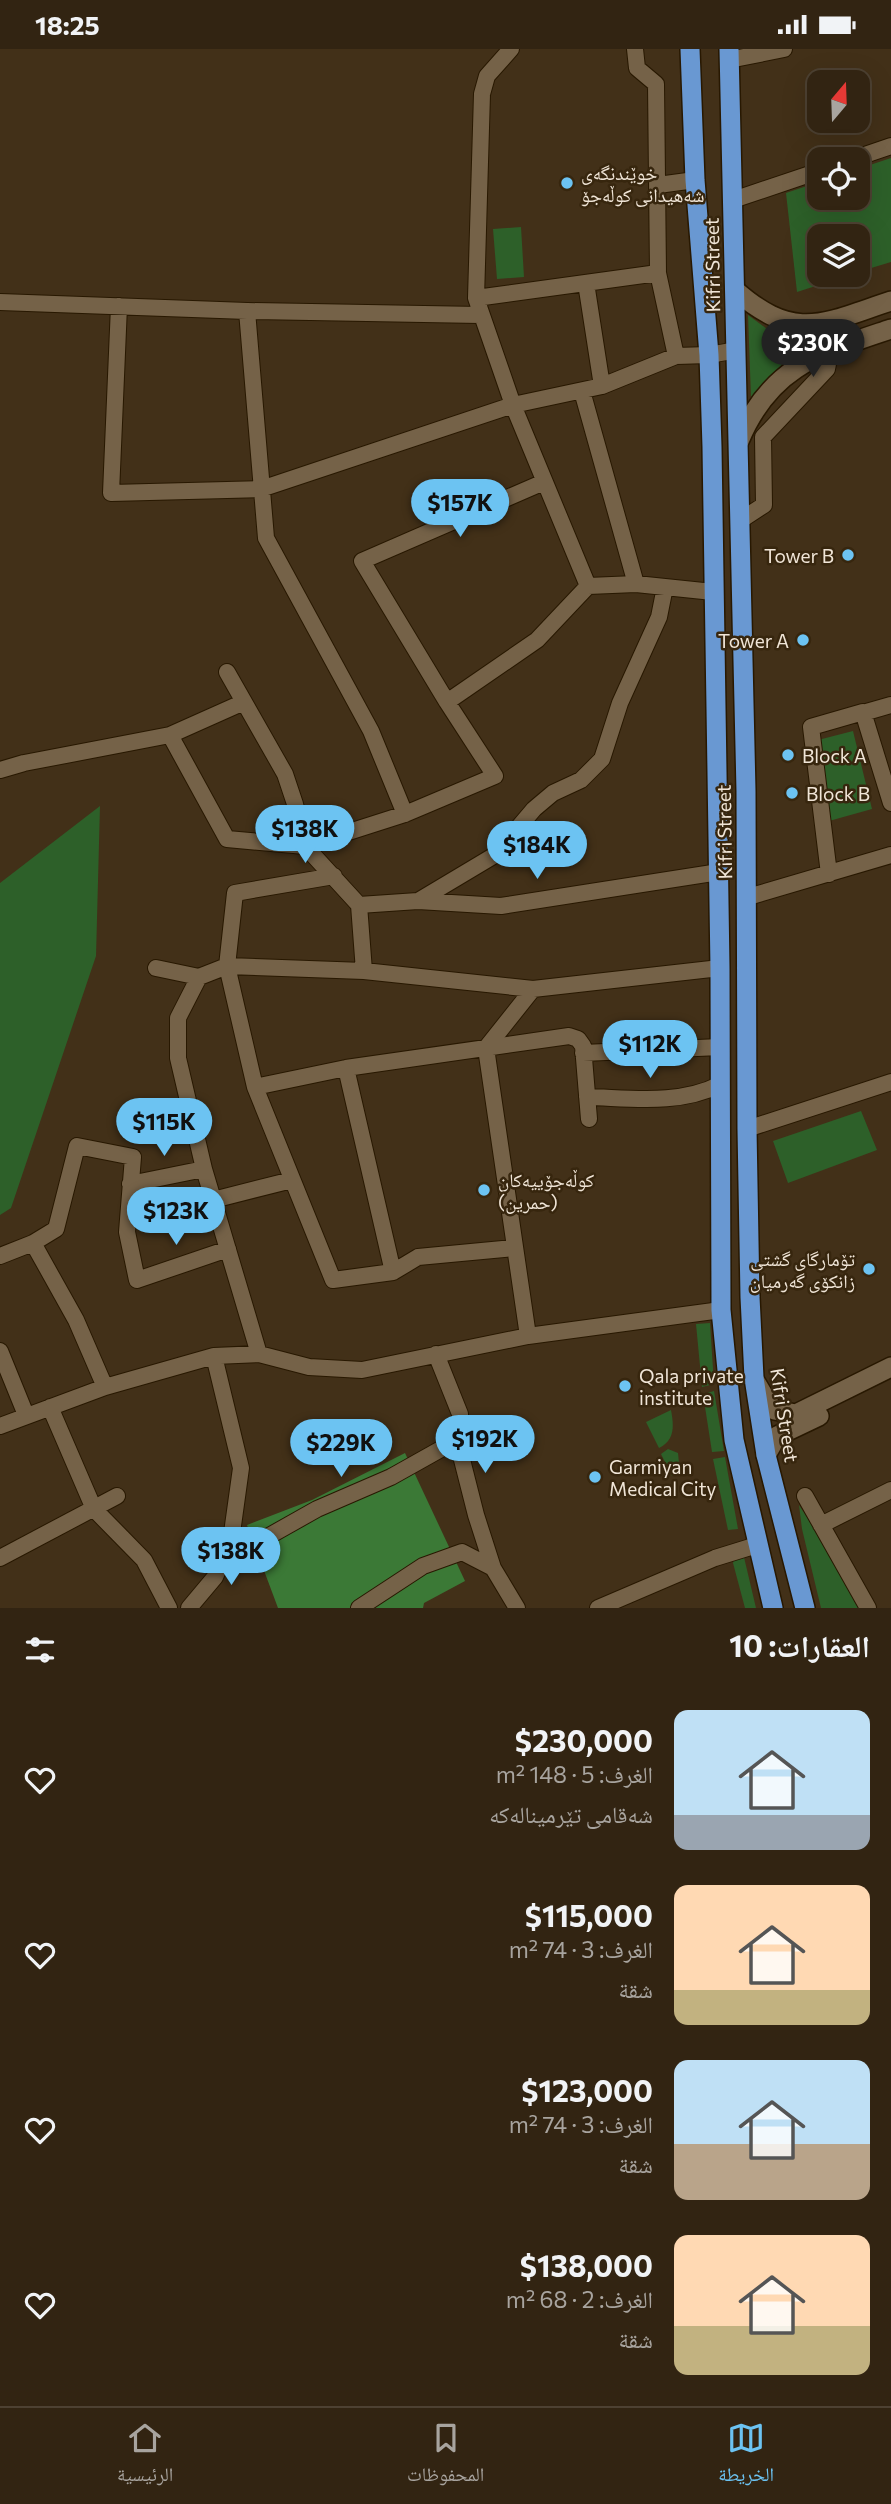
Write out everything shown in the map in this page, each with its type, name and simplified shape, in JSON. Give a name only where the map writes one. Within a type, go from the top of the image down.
[{"type":"highway","name":"Kifri Street","points":[[690,49],[695,180],[709,355],[719,872],[721,1310],[734,1440],[770,1599]]},
{"type":"highway","name":"Kifri Street","points":[[729,55],[741,520],[748,897],[747,1129],[754,1378],[766,1455],[805,1608]]},
{"type":"highway","points":[[770,1599],[798,1583]]},
{"type":"main road","points":[[735,290],[751,304],[778,319],[807,325],[824,323],[891,301]]},
{"type":"main road","points":[[739,441],[748,419],[772,388],[801,363],[891,329]]},
{"type":"main road","points":[[754,1378],[774,1410],[796,1414],[891,1367]]},
{"type":"main road","points":[[766,1455],[777,1436],[891,1381]]},
{"type":"street","points":[[511,49],[487,76],[482,95],[476,298],[513,405],[588,586]]},
{"type":"street","points":[[635,49],[636,68],[656,84],[658,273],[676,356]]},
{"type":"street","points":[[729,55],[784,49]]},
{"type":"street","points":[[870,153],[891,146]]},
{"type":"street","points":[[733,200],[807,175]]},
{"type":"street","points":[[659,185],[695,180]]},
{"type":"street","points":[[476,298],[658,273]]},
{"type":"street","points":[[586,283],[602,386]]},
{"type":"street","points":[[0,302],[247,311],[480,315]]},
{"type":"street","points":[[119,306],[111,493],[261,489],[513,405],[602,386],[676,356],[709,355],[737,350]]},
{"type":"street","points":[[247,311],[266,538],[371,731],[405,814]]},
{"type":"street","points":[[741,520],[764,505],[763,437],[825,372],[829,364],[821,336],[824,323]]},
{"type":"street","points":[[582,391],[636,584]]},
{"type":"street","points":[[170,735],[227,839],[239,842],[305,846],[405,814],[495,776],[362,561],[544,482]]},
{"type":"street","points":[[447,702],[537,640],[588,586],[636,584],[713,592]]},
{"type":"street","points":[[418,901],[495,855],[534,810],[554,793],[581,780],[602,758],[620,703],[659,617],[665,587]]},
{"type":"street","points":[[228,672],[285,774],[305,846],[359,905],[364,971]]},
{"type":"street","points":[[0,770],[170,735],[244,702]]},
{"type":"street","points":[[829,874],[811,727],[891,705]]},
{"type":"street","points":[[863,713],[891,803]]},
{"type":"street","points":[[748,897],[891,855]]},
{"type":"street","points":[[359,905],[418,901],[501,906],[719,872]]},
{"type":"street","points":[[334,876],[235,893],[227,966],[255,1087],[333,1279],[393,1272],[418,1257],[514,1248]]},
{"type":"street","points":[[156,968],[199,977],[227,966],[364,971],[533,989],[720,968]]},
{"type":"street","points":[[199,977],[178,1019],[178,1058],[204,1169],[259,1355]]},
{"type":"street","points":[[528,1336],[486,1048],[533,989]]},
{"type":"street","points":[[255,1087],[346,1068],[569,1036],[578,1038],[583,1046],[589,1119]]},
{"type":"street","points":[[583,1053],[720,1047]]},
{"type":"street","points":[[346,1068],[393,1272]]},
{"type":"street","points":[[747,1129],[891,1082]]},
{"type":"street","points":[[587,1097],[678,1098],[705,1092],[719,1085]]},
{"type":"street","points":[[0,1256],[33,1243],[56,1229],[77,1146],[133,1157],[127,1232],[137,1280],[228,1248]]},
{"type":"street","points":[[130,1184],[204,1169]]},
{"type":"street","points":[[213,1200],[292,1180]]},
{"type":"street","points":[[33,1243],[76,1319],[104,1387]]},
{"type":"street","points":[[0,1426],[104,1387],[214,1356],[259,1355],[309,1367],[362,1370],[528,1336],[721,1310]]},
{"type":"street","points":[[0,1351],[26,1415]]},
{"type":"street","points":[[436,1355],[460,1413],[457,1440],[476,1515],[493,1568],[517,1608]]},
{"type":"street","points":[[189,1608],[215,1577],[231,1540],[241,1468],[214,1356]]},
{"type":"street","points":[[50,1407],[94,1509],[144,1560],[169,1608]]},
{"type":"street","points":[[231,1540],[262,1540],[317,1509],[391,1477],[457,1440]]},
{"type":"street","points":[[821,1525],[891,1490]]},
{"type":"street","points":[[0,1558],[117,1496]]},
{"type":"street","points":[[805,1496],[868,1608]]},
{"type":"street","points":[[598,1608],[715,1558],[757,1545]]},
{"type":"street","points":[[359,1608],[423,1566],[462,1552],[493,1568]]},
{"type":"green space","points":[[891,158],[891,262],[870,268],[870,224],[807,224],[807,287],[813,287],[797,292],[786,193],[807,186],[807,210],[870,210],[870,165]]},
{"type":"green space","points":[[521,227],[524,277],[497,279],[493,229]]},
{"type":"green space","points":[[748,315],[770,331],[803,336],[806,346],[791,355],[751,397]]},
{"type":"green space","points":[[853,731],[872,809],[829,821],[818,740]]},
{"type":"green space","points":[[100,806],[96,956],[11,1208],[0,1215],[0,883]]},
{"type":"green space","points":[[861,1111],[877,1150],[788,1183],[773,1141]]},
{"type":"green space","points":[[710,1323],[714,1384],[702,1387],[696,1324]]},
{"type":"green space","points":[[714,1391],[724,1451],[712,1452],[703,1394]]},
{"type":"green space","points":[[671,1410],[671,1437],[659,1448],[646,1422]]},
{"type":"green space","points":[[668,1449],[678,1453],[680,1473],[672,1476],[661,1454]]},
{"type":"green space","points":[[405,1453],[465,1581],[424,1603],[423,1608],[278,1608],[247,1525],[312,1500]]},
{"type":"green space","points":[[725,1457],[738,1529],[728,1530],[713,1459]]},
{"type":"green space","points":[[799,1505],[837,1564],[861,1608],[821,1608]]},
{"type":"green space","points":[[743,1553],[756,1608],[745,1608],[733,1563],[734,1559]]},
{"type":"place","name":"خوێندنگەی شەهیدانی کوڵەجۆ","points":[[567,183]]},
{"type":"place","name":"Tower B","points":[[848,555]]},
{"type":"place","name":"Tower A","points":[[803,640]]},
{"type":"place","name":"Block A","points":[[788,755]]},
{"type":"place","name":"Block B","points":[[792,793]]},
{"type":"place","name":"کوڵەجۆییەکان (حمرین)","points":[[484,1190]]},
{"type":"place","name":"تۆمارگای گشتی زانکۆی گەرمیان","points":[[869,1269]]},
{"type":"place","name":"Qala private institute","points":[[625,1386]]},
{"type":"place","name":"Garmiyan Medical City","points":[[595,1477]]}]
